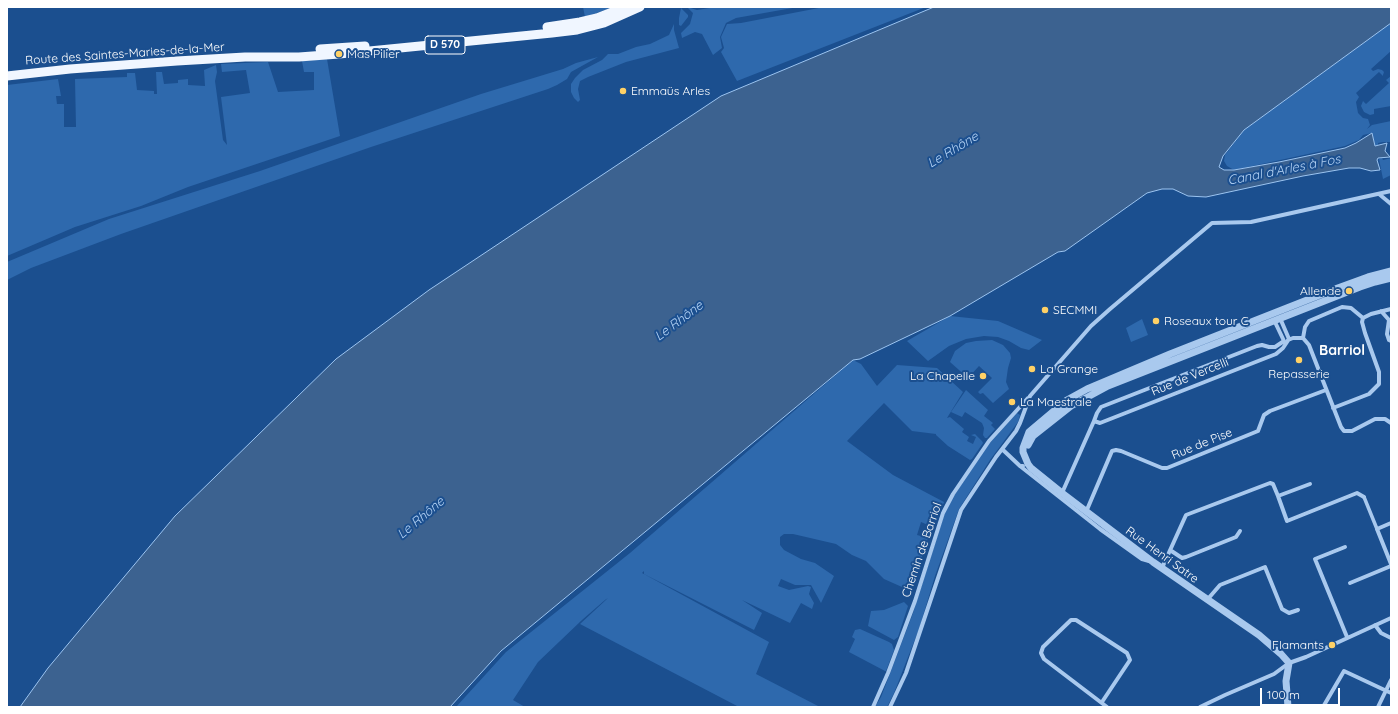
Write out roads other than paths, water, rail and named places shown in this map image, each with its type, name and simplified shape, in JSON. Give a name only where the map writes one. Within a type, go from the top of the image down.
[{"type":"main road","name":"Route des Saintes-Maries-de-la-Mer","points":[[245,57],[272,52],[414,41],[562,26],[596,18],[625,7]]},
{"type":"main road","name":"Route des Saintes-Maries-de-la-Mer","points":[[7,76],[78,68],[245,57],[298,57],[339,54],[571,31],[604,23],[640,7]]},
{"type":"street","name":"Chemin de Barriol","points":[[873,707],[907,623],[943,513],[953,494],[989,441],[1096,321],[1212,223],[1257,221],[1391,191]]},
{"type":"street","points":[[1378,194],[1391,204]]},
{"type":"street","points":[[1025,463],[1028,446],[1033,436],[1071,406],[1089,395],[1368,277],[1391,271]]},
{"type":"street","points":[[1276,316],[1375,282],[1391,278]]},
{"type":"street","points":[[1363,318],[1351,308],[1342,307],[1309,321],[1305,327],[1303,338],[1309,345],[1333,408],[1344,431],[1352,431],[1375,419],[1386,419],[1391,423]]},
{"type":"street","points":[[1363,318],[1391,308]]},
{"type":"street","points":[[1381,311],[1389,320],[1387,334],[1391,341]]},
{"type":"street","points":[[1276,316],[1289,339]]},
{"type":"street","points":[[1276,316],[1284,341]]},
{"type":"street","points":[[1333,408],[1369,394],[1379,384],[1379,372],[1365,333],[1362,322],[1363,318]]},
{"type":"street","name":"Rue de Vercelli","points":[[1062,493],[1097,413],[1102,407],[1257,346],[1262,345],[1269,348],[1289,339],[1303,338]]},
{"type":"street","name":"Rue de Vercelli","points":[[1094,421],[1100,423],[1276,354],[1283,348],[1289,339]]},
{"type":"street","name":"Rue de Pise","points":[[1086,512],[1112,451],[1121,451],[1162,468],[1167,468],[1258,431],[1264,415],[1270,411],[1326,390]]},
{"type":"street","points":[[890,707],[906,673],[961,510],[1002,449],[1016,431],[1030,396]]},
{"type":"street","points":[[1018,414],[1019,407]]},
{"type":"street","points":[[1002,449],[1025,463],[1100,529],[1142,559],[1153,562]]},
{"type":"street","name":"Rue Henri Satre","points":[[1025,463],[1086,512],[1153,562],[1259,635],[1289,663]]},
{"type":"street","points":[[1162,568],[1186,515],[1270,483],[1274,484],[1287,521],[1356,493],[1364,497],[1391,565],[1350,583]]},
{"type":"street","points":[[1278,496],[1310,484]]},
{"type":"street","points":[[1377,529],[1391,523]]},
{"type":"street","points":[[1170,550],[1182,558],[1186,557],[1236,537],[1240,531]]},
{"type":"street","points":[[1345,547],[1315,559],[1347,637]]},
{"type":"street","points":[[1207,600],[1220,585],[1265,567],[1282,609],[1289,613],[1298,610]]},
{"type":"street","points":[[1200,707],[1225,694],[1276,673],[1289,663],[1391,618]]},
{"type":"street","points":[[1102,702],[1130,660],[1127,653],[1076,620],[1071,620],[1043,647],[1041,653],[1044,659],[1107,707]]},
{"type":"street","points":[[1375,625],[1381,634],[1391,638]]},
{"type":"street","points":[[1288,707],[1287,677],[1289,663]]},
{"type":"street","points":[[1323,707],[1344,671],[1391,693]]},
{"type":"street","points":[[1276,673],[1287,677]]},
{"type":"street","points":[[1378,707],[1391,680]]},
{"type":"water","points":[[934,7],[1391,7],[1391,23],[1244,130],[1223,156],[1219,167],[1224,170],[1234,170],[1345,148],[1372,133],[1375,146],[1387,143],[1385,151],[1390,157],[1378,158],[1377,160],[1380,170],[1371,171],[1360,168],[1349,168],[1303,176],[1206,197],[1188,196],[1173,189],[1162,189],[1147,193],[1065,251],[1058,252],[950,316],[860,359],[853,360],[501,651],[450,707],[20,707],[48,668],[175,516],[336,359],[429,290],[721,96]]},
{"type":"place","name":"Mas Pilier","points":[[339,54]]},
{"type":"place","name":"Emmaüs Arles","points":[[623,91]]},
{"type":"place","name":"Allende","points":[[1349,291]]},
{"type":"place","name":"SECMMI","points":[[1045,310]]},
{"type":"place","name":"Roseaux tour C","points":[[1156,321]]},
{"type":"place","name":"Repasserie","points":[[1299,360]]},
{"type":"place","name":"La Grange","points":[[1032,369]]},
{"type":"place","name":"La Chapelle","points":[[983,376]]},
{"type":"place","name":"La Maestrale","points":[[1012,402]]},
{"type":"place","name":"Flamants","points":[[1332,645]]},
{"type":"district","name":"Barriol","points":[[1342,351]]},
{"type":"water label","name":"Le Rhône","points":[[953,150]]},
{"type":"water label","name":"Canal d'Arles à Fos","points":[[1284,170]]},
{"type":"water label","name":"Le Rhône","points":[[679,321]]},
{"type":"water label","name":"Le Rhône","points":[[421,518]]}]
